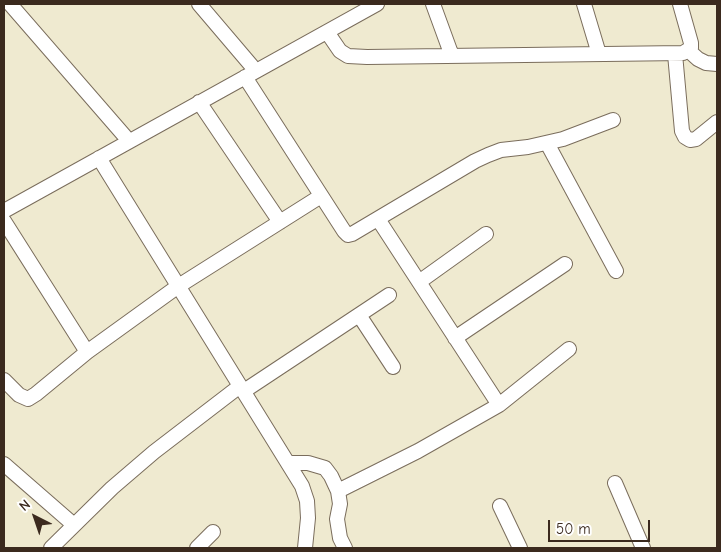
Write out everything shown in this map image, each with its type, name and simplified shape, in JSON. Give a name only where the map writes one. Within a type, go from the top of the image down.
[{"type":"street","points":[[10,4],[129,140]]},
{"type":"street","points":[[199,4],[250,74],[321,196],[344,232],[348,235],[488,155],[501,150],[563,139],[613,120]]},
{"type":"street","points":[[4,211],[377,4]]},
{"type":"street","points":[[432,4],[452,56]]},
{"type":"street","points":[[584,4],[599,54]]},
{"type":"street","points":[[327,32],[340,51],[348,56],[681,52],[691,48],[691,43],[680,4]]},
{"type":"street","points":[[681,52],[706,63],[717,64]]},
{"type":"street","points":[[681,52],[682,131],[685,137],[690,140],[696,139],[717,122]]},
{"type":"street","points":[[199,102],[280,222]]},
{"type":"street","points":[[547,143],[616,271]]},
{"type":"street","points":[[99,158],[302,486],[307,501],[308,518],[305,548]]},
{"type":"street","points":[[4,380],[19,395],[28,399],[87,352],[178,286],[321,196]]},
{"type":"street","points":[[378,219],[499,405]]},
{"type":"street","points":[[4,222],[87,352]]},
{"type":"street","points":[[419,282],[486,234]]},
{"type":"street","points":[[455,338],[565,264]]},
{"type":"street","points":[[51,548],[112,488],[154,452],[242,388],[389,295]]},
{"type":"street","points":[[359,315],[393,367]]},
{"type":"street","points":[[338,492],[418,451],[499,405],[569,350]]},
{"type":"street","points":[[288,463],[308,463],[325,468],[331,476],[338,492],[340,504],[337,519],[340,538],[345,548]]},
{"type":"street","points":[[4,464],[74,525]]},
{"type":"street","points":[[615,483],[643,548]]},
{"type":"street","points":[[500,506],[520,548]]},
{"type":"street","points":[[197,548],[213,532]]}]
